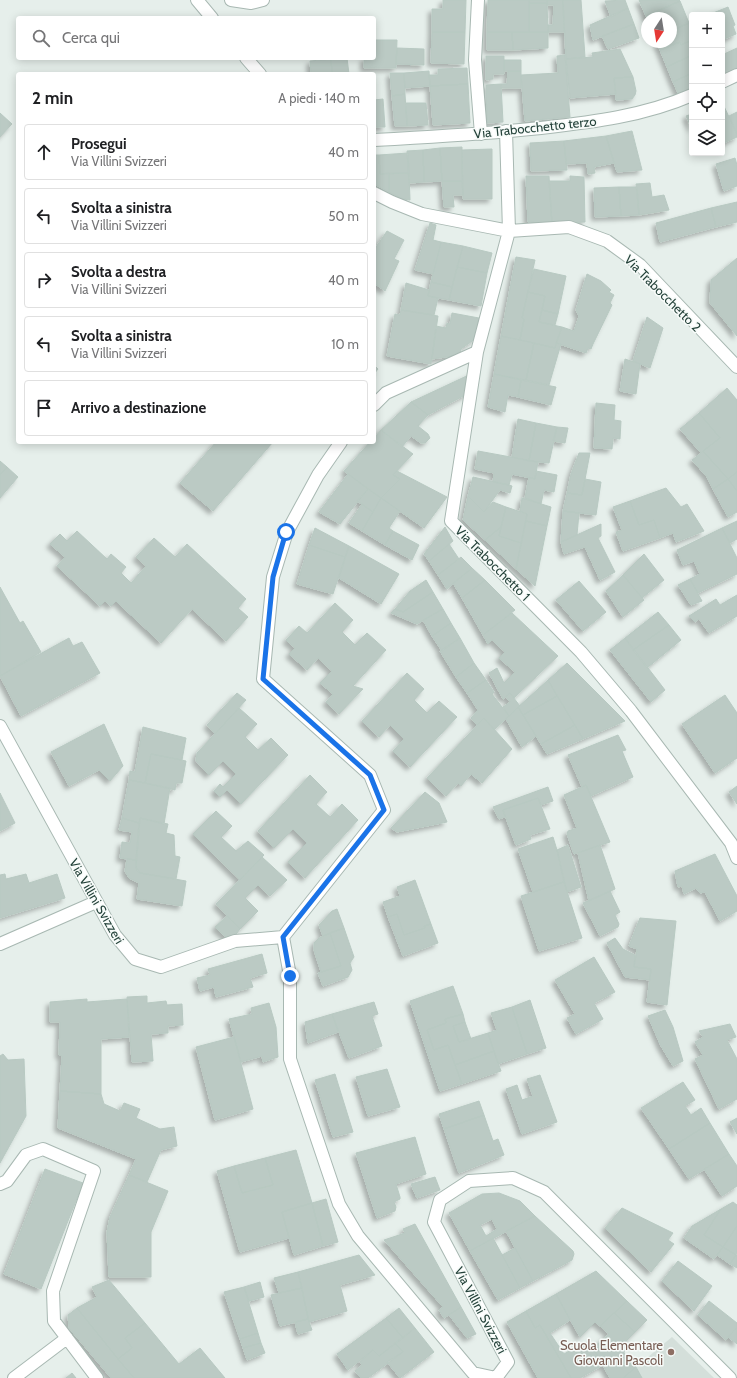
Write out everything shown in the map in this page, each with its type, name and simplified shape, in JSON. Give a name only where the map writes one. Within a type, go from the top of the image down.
[{"type":"street","points":[[196,0],[210,16]]},
{"type":"street","points":[[231,0],[251,4],[263,0]]},
{"type":"street","points":[[478,0],[475,60],[481,134]]},
{"type":"street","points":[[248,60],[258,72]]},
{"type":"street","points":[[725,81],[737,75]]},
{"type":"street","name":"Via Trabocchetto terzo","points":[[376,140],[481,134],[615,118],[650,110],[689,96]]},
{"type":"street","name":"Via Trabocchetto 1","points":[[506,131],[509,231],[478,352],[451,521],[581,652],[631,711],[731,843],[737,858]]},
{"type":"street","name":"Via Trabocchetto 2","points":[[376,194],[422,214],[509,231],[569,227],[607,241],[640,265],[737,367]]},
{"type":"street","points":[[376,403],[386,392],[478,352]]},
{"type":"street","points":[[283,937],[384,810],[370,775],[263,679],[273,577],[286,532],[318,475],[340,444]]},
{"type":"street","name":"Via Villini Svizzeri","points":[[0,726],[4,744],[115,935],[135,959],[161,967],[235,941],[283,937],[290,976],[290,1059],[339,1204],[358,1236],[473,1373],[496,1378],[508,1362],[434,1222],[440,1200],[469,1181],[513,1178],[544,1192],[730,1378]]},
{"type":"street","points":[[0,944],[96,902]]},
{"type":"street","points":[[0,1184],[7,1181],[26,1155],[44,1150],[94,1171],[53,1291],[54,1321],[97,1378]]},
{"type":"street","points":[[14,1378],[67,1338]]},
{"type":"shaded area","name":"Scuola Elementare Giovanni Pascoli","points":[[672,1337],[714,1378],[623,1378]]},
{"type":"building","points":[[443,0],[466,0],[465,32],[432,32],[432,9],[443,9]]},
{"type":"building","points":[[488,0],[529,0],[529,32],[487,32]]},
{"type":"building","points":[[529,0],[547,0],[547,3],[529,3]]},
{"type":"building","points":[[547,0],[563,0],[564,32],[548,32],[548,25],[553,25],[554,5],[547,5]]},
{"type":"building","points":[[563,0],[581,0],[585,57],[566,59]]},
{"type":"building","points":[[625,0],[628,8],[611,17],[605,1]]},
{"type":"building","points":[[639,0],[680,1],[655,12],[644,12]]},
{"type":"building","points":[[680,1],[689,23],[677,28],[677,12],[655,12]]},
{"type":"building","points":[[529,3],[547,3],[548,32],[529,32]]},
{"type":"building","points":[[728,7],[735,25],[733,26],[736,34],[725,39],[725,12],[716,12]]},
{"type":"building","points":[[628,8],[634,24],[593,40],[590,25]]},
{"type":"building","points":[[689,23],[689,41],[681,45],[680,42],[677,43],[677,28]]},
{"type":"building","points":[[634,24],[639,38],[608,49],[602,36]]},
{"type":"building","points":[[432,32],[465,32],[464,64],[431,63]]},
{"type":"building","points":[[487,32],[512,32],[513,50],[487,50]]},
{"type":"building","points":[[512,32],[548,32],[548,48],[513,50]]},
{"type":"building","points":[[376,40],[397,40],[396,68],[364,68],[364,60],[376,60]]},
{"type":"building","points":[[689,41],[689,56],[667,67],[660,50],[665,48],[677,48],[677,43],[680,42],[681,45]]},
{"type":"building","points":[[397,48],[424,49],[424,65],[396,64]]},
{"type":"building","points":[[737,48],[737,69],[725,75],[725,54]]},
{"type":"building","points":[[620,49],[633,77],[614,78],[616,94],[570,98],[566,59],[593,57],[592,53]]},
{"type":"building","points":[[565,55],[570,117],[525,121],[521,75],[558,73],[557,56]]},
{"type":"building","points":[[486,56],[504,56],[504,74],[493,74],[493,79],[486,80]]},
{"type":"building","points":[[689,56],[689,74],[673,82],[667,67]]},
{"type":"building","points":[[331,60],[347,60],[349,72],[332,72]]},
{"type":"building","points":[[331,60],[332,72],[311,72],[310,61]]},
{"type":"building","points":[[504,60],[521,60],[521,71],[504,71]]},
{"type":"building","points":[[467,68],[468,84],[430,86],[429,75],[438,75],[438,69]]},
{"type":"building","points":[[429,71],[430,86],[405,88],[404,73]]},
{"type":"building","points":[[508,71],[521,71],[521,88],[501,88],[501,84],[507,84]]},
{"type":"building","points":[[390,73],[404,73],[405,94],[392,96]]},
{"type":"building","points":[[689,74],[689,90],[679,95],[673,82]]},
{"type":"building","points":[[633,77],[636,91],[635,95],[632,99],[616,100],[614,78]]},
{"type":"building","points":[[468,84],[470,123],[433,125],[430,86]]},
{"type":"building","points":[[501,84],[503,122],[487,123],[486,85]]},
{"type":"building","points":[[405,94],[407,126],[395,126],[392,96]]},
{"type":"building","points":[[383,99],[385,127],[376,127],[376,100]]},
{"type":"building","points":[[406,103],[426,103],[428,125],[407,126]]},
{"type":"building","points":[[725,108],[737,134],[737,137],[725,143]]},
{"type":"building","points":[[737,112],[737,134],[729,116]]},
{"type":"building","points":[[0,113],[12,124],[0,137]]},
{"type":"building","points":[[689,115],[689,122],[686,116]]},
{"type":"building","points":[[632,131],[642,170],[617,172],[606,136]]},
{"type":"building","points":[[606,136],[614,163],[594,167],[595,173],[588,174],[587,163],[566,164],[564,141]]},
{"type":"building","points":[[564,141],[567,170],[531,171],[530,143]]},
{"type":"building","points":[[462,147],[462,181],[442,181],[440,148]]},
{"type":"building","points":[[440,148],[442,181],[424,182],[423,150]]},
{"type":"building","points":[[492,149],[492,199],[463,199],[462,150]]},
{"type":"building","points":[[423,150],[424,182],[409,183],[407,151]]},
{"type":"building","points":[[408,153],[409,173],[380,174],[379,155]]},
{"type":"building","points":[[376,155],[379,155],[380,174],[389,173],[389,192],[376,185]]},
{"type":"building","points":[[735,158],[737,165],[737,186],[724,191],[716,164]]},
{"type":"building","points":[[389,173],[409,173],[410,200],[403,199],[389,192]]},
{"type":"building","points":[[526,176],[549,176],[552,224],[528,222]]},
{"type":"building","points":[[570,176],[584,177],[585,222],[552,224],[549,181],[570,181]]},
{"type":"building","points":[[442,181],[462,181],[463,195],[453,195],[454,207],[444,207]]},
{"type":"building","points":[[650,183],[652,197],[664,195],[669,210],[639,215],[636,184]]},
{"type":"building","points":[[619,187],[621,216],[595,217],[594,188]]},
{"type":"building","points":[[619,187],[637,187],[639,215],[621,216]]},
{"type":"building","points":[[737,202],[737,222],[716,227],[711,208]]},
{"type":"building","points":[[711,208],[716,227],[660,242],[656,223]]},
{"type":"building","points":[[430,223],[436,225],[433,240],[441,242],[433,274],[415,270]]},
{"type":"building","points":[[387,231],[404,240],[394,259],[399,261],[385,291],[376,284],[376,247]]},
{"type":"building","points":[[441,242],[463,246],[452,287],[431,282]]},
{"type":"building","points":[[463,246],[492,253],[487,273],[457,267]]},
{"type":"building","points":[[516,257],[535,260],[522,318],[524,319],[520,340],[501,336]]},
{"type":"building","points":[[737,258],[737,336],[710,303],[711,280]]},
{"type":"building","points":[[457,267],[487,273],[481,306],[449,300]]},
{"type":"building","points":[[534,269],[566,276],[558,314],[542,310],[545,296],[528,292]]},
{"type":"building","points":[[587,274],[601,281],[611,290],[609,292],[614,295],[610,303],[612,305],[591,349],[588,348],[586,353],[556,343],[562,327],[574,331],[579,316],[576,310]]},
{"type":"building","points":[[431,282],[452,287],[449,300],[428,296]]},
{"type":"building","points":[[406,283],[429,290],[428,296],[438,298],[434,315],[401,310]]},
{"type":"building","points":[[528,292],[545,296],[539,322],[562,327],[555,348],[520,340],[524,319],[522,318]]},
{"type":"building","points":[[401,310],[438,316],[431,364],[387,356],[395,314],[400,315]]},
{"type":"building","points":[[542,310],[558,314],[555,325],[539,322]]},
{"type":"building","points":[[452,313],[479,318],[475,339],[461,349],[460,355],[432,359],[436,326],[446,328],[447,323],[450,324]]},
{"type":"building","points":[[647,317],[663,328],[650,368],[633,361]]},
{"type":"building","points":[[501,336],[534,343],[526,380],[494,374]]},
{"type":"building","points":[[534,343],[555,348],[556,343],[561,344],[549,385],[526,380]]},
{"type":"building","points":[[625,359],[640,364],[636,394],[620,391]]},
{"type":"building","points":[[473,373],[467,394],[428,415],[411,402]]},
{"type":"building","points":[[494,374],[521,380],[518,397],[508,395],[505,412],[488,407]]},
{"type":"building","points":[[521,380],[556,387],[551,405],[518,397]]},
{"type":"building","points":[[727,388],[737,400],[737,472],[728,479],[703,451],[720,438],[699,413]]},
{"type":"building","points":[[411,402],[428,415],[418,426],[428,434],[430,438],[425,443],[421,443],[411,436],[402,447],[381,430]]},
{"type":"building","points":[[596,403],[615,405],[614,420],[621,421],[620,439],[613,438],[612,449],[594,448]]},
{"type":"building","points":[[699,413],[720,438],[703,451],[728,479],[713,489],[707,477],[692,460],[701,453],[680,429]]},
{"type":"building","points":[[518,419],[536,423],[529,461],[512,457]]},
{"type":"building","points":[[536,423],[557,427],[549,463],[529,461]]},
{"type":"building","points":[[557,427],[568,428],[565,443],[553,441]]},
{"type":"building","points":[[381,430],[413,454],[393,475],[400,479],[381,498],[344,471],[368,444],[376,444],[376,436]]},
{"type":"building","points":[[214,444],[271,444],[213,511],[180,483]]},
{"type":"building","points":[[478,451],[538,462],[535,479],[512,474],[509,485],[493,482],[494,473],[475,469]]},
{"type":"building","points":[[579,453],[590,453],[582,495],[567,493],[571,474]]},
{"type":"building","points":[[0,461],[7,467],[0,475]]},
{"type":"building","points":[[7,467],[18,477],[0,498],[0,475]]},
{"type":"building","points":[[397,471],[447,497],[424,528],[381,498],[400,479],[393,475]]},
{"type":"building","points":[[536,471],[557,475],[554,492],[544,490],[541,504],[525,498],[529,477],[535,479]]},
{"type":"building","points":[[737,472],[737,491],[728,479]]},
{"type":"building","points":[[348,474],[368,489],[340,524],[319,512]]},
{"type":"building","points":[[473,477],[512,486],[510,493],[500,490],[484,512],[468,496]]},
{"type":"building","points":[[585,479],[601,482],[596,515],[563,511],[567,493],[582,495]]},
{"type":"building","points":[[728,479],[737,491],[737,512],[728,517],[713,489]]},
{"type":"building","points":[[666,488],[681,507],[687,504],[704,531],[676,542],[673,533],[660,538],[654,520],[639,525],[630,501]]},
{"type":"building","points":[[368,489],[381,498],[373,512],[357,501]]},
{"type":"building","points":[[468,496],[484,512],[493,502],[506,507],[501,527],[485,540],[463,520]]},
{"type":"building","points":[[381,498],[400,511],[389,528],[393,531],[385,545],[362,531]]},
{"type":"building","points":[[522,498],[551,507],[547,526],[526,521],[527,514],[520,511]]},
{"type":"building","points":[[630,501],[639,525],[654,520],[660,538],[623,551],[616,532],[622,530],[613,507]]},
{"type":"building","points":[[362,504],[373,512],[362,531],[349,523]]},
{"type":"building","points":[[506,507],[527,514],[521,543],[499,536]]},
{"type":"building","points":[[563,511],[579,513],[577,535],[561,542]]},
{"type":"building","points":[[526,521],[547,526],[535,586],[516,569]]},
{"type":"building","points":[[737,521],[737,539],[730,543],[722,528]]},
{"type":"building","points":[[601,524],[601,536],[598,538],[615,572],[600,580],[585,547],[564,554],[561,542]]},
{"type":"building","points":[[445,527],[453,541],[429,561],[424,554]]},
{"type":"building","points":[[501,527],[499,536],[521,543],[516,569],[485,540]]},
{"type":"building","points":[[315,528],[349,546],[345,557],[309,545]]},
{"type":"building","points":[[722,528],[737,558],[737,574],[698,593],[690,579],[700,574],[694,561],[683,565],[677,550]]},
{"type":"building","points":[[77,531],[107,559],[111,554],[126,567],[121,573],[131,583],[146,566],[136,557],[154,538],[175,557],[187,544],[246,599],[238,608],[248,617],[226,641],[192,609],[161,643],[116,601],[111,606],[105,601],[100,606],[57,566],[65,557],[50,544],[60,534],[67,541]]},
{"type":"building","points":[[393,531],[419,545],[412,560],[385,545]]},
{"type":"building","points":[[449,544],[459,559],[438,575],[429,561]]},
{"type":"building","points":[[309,545],[345,557],[333,594],[297,584]]},
{"type":"building","points":[[349,546],[399,574],[381,604],[339,578]]},
{"type":"building","points":[[644,554],[664,580],[642,598],[623,575]]},
{"type":"building","points":[[461,557],[472,568],[447,589],[438,575]]},
{"type":"building","points":[[472,568],[485,580],[462,598],[453,583]]},
{"type":"building","points":[[623,575],[644,600],[623,617],[606,591]]},
{"type":"building","points":[[690,579],[702,601],[691,605],[678,585]]},
{"type":"building","points":[[426,580],[433,592],[403,612],[395,609],[410,591]]},
{"type":"building","points":[[485,580],[515,610],[483,635],[462,598]]},
{"type":"building","points":[[579,581],[606,612],[583,631],[556,600]]},
{"type":"building","points":[[0,587],[20,623],[23,621],[41,652],[0,676]]},
{"type":"building","points":[[433,592],[443,609],[417,624],[391,613],[395,609],[403,612]]},
{"type":"building","points":[[737,595],[737,616],[709,633],[699,619],[695,622],[689,616],[716,599],[720,605]]},
{"type":"building","points":[[335,603],[353,620],[342,632],[355,645],[367,633],[386,650],[353,686],[363,689],[339,714],[326,702],[333,694],[320,683],[332,671],[318,658],[307,670],[289,654],[295,648],[286,640],[299,626],[307,633]]},
{"type":"building","points":[[443,609],[451,623],[432,636],[423,620]]},
{"type":"building","points":[[658,612],[669,625],[633,650],[625,638]]},
{"type":"building","points":[[512,613],[558,656],[514,698],[510,693],[503,699],[489,673],[497,668],[504,683],[515,672],[499,658],[505,652],[492,640],[488,644],[483,635]]},
{"type":"building","points":[[451,623],[460,638],[442,651],[432,636]]},
{"type":"building","points":[[669,625],[681,640],[647,668],[633,650]]},
{"type":"building","points":[[69,638],[73,646],[82,642],[100,673],[21,716],[0,676]]},
{"type":"building","points":[[460,638],[474,663],[456,677],[440,651]]},
{"type":"building","points":[[625,638],[665,690],[651,702],[610,650]]},
{"type":"building","points":[[474,663],[486,680],[467,693],[456,677]]},
{"type":"building","points":[[567,663],[625,721],[583,739],[548,680]]},
{"type":"building","points":[[407,673],[424,689],[414,700],[427,713],[439,701],[457,717],[410,767],[393,751],[404,739],[390,725],[379,737],[362,721]]},
{"type":"building","points":[[486,680],[494,692],[492,694],[509,716],[494,730],[484,718],[477,725],[471,718],[478,710],[467,693]]},
{"type":"building","points":[[548,680],[557,696],[523,715],[518,707]]},
{"type":"building","points":[[237,693],[246,700],[215,734],[207,725]]},
{"type":"building","points":[[510,693],[520,706],[509,716],[503,707],[510,702],[506,697]]},
{"type":"building","points":[[725,695],[737,713],[737,758],[715,773],[682,724]]},
{"type":"building","points":[[557,696],[575,725],[541,744],[523,715]]},
{"type":"building","points":[[518,707],[536,736],[522,747],[506,719]]},
{"type":"building","points":[[239,708],[257,724],[245,737],[258,750],[271,738],[288,755],[241,804],[227,790],[220,797],[214,791],[220,784],[223,787],[236,774],[223,761],[209,775],[196,761],[197,753]]},
{"type":"building","points":[[484,718],[512,749],[482,783],[471,774],[461,786],[458,783],[446,796],[427,778]]},
{"type":"building","points":[[104,724],[123,766],[110,781],[99,770],[69,786],[51,752]]},
{"type":"building","points":[[575,725],[583,739],[547,754],[541,744]]},
{"type":"building","points":[[143,727],[186,738],[182,760],[151,754],[145,783],[129,780],[130,771],[135,772]]},
{"type":"building","points":[[618,735],[626,750],[622,751],[633,777],[591,796],[586,785],[582,787],[568,755]]},
{"type":"building","points":[[151,754],[186,761],[182,783],[176,783],[175,790],[145,783]]},
{"type":"building","points":[[310,775],[327,792],[316,804],[330,817],[342,804],[358,820],[305,878],[288,862],[307,843],[293,829],[274,848],[258,831]]},
{"type":"building","points":[[129,780],[170,788],[164,824],[140,818],[139,823],[122,818]]},
{"type":"building","points":[[586,785],[610,842],[574,854],[567,834],[568,831],[577,828],[564,795]]},
{"type":"building","points":[[737,786],[737,804],[729,792]]},
{"type":"building","points":[[548,787],[553,801],[541,805],[538,798],[503,810],[505,817],[499,819],[493,807]]},
{"type":"building","points":[[425,792],[439,803],[447,822],[397,832],[391,828]]},
{"type":"building","points":[[0,793],[15,823],[0,831]]},
{"type":"building","points":[[538,798],[550,829],[530,835],[531,839],[516,845],[503,810]]},
{"type":"building","points":[[216,811],[232,826],[221,837],[236,851],[248,841],[264,855],[240,880],[193,834]]},
{"type":"building","points":[[122,818],[139,823],[136,860],[120,858],[122,842],[130,843],[132,832],[119,830]]},
{"type":"building","points":[[140,818],[168,824],[166,833],[174,835],[175,856],[180,857],[176,879],[140,873],[137,871],[136,867]]},
{"type":"building","points":[[553,837],[564,882],[533,892],[518,849]]},
{"type":"building","points":[[568,845],[581,887],[567,892],[557,850]]},
{"type":"building","points":[[600,845],[615,889],[589,901],[578,853]]},
{"type":"building","points":[[715,854],[737,896],[737,911],[720,921],[705,892],[700,893],[696,888],[684,894],[682,886],[678,887],[675,871]]},
{"type":"building","points":[[262,857],[287,880],[270,896],[258,885],[245,898],[258,911],[240,929],[216,904]]},
{"type":"building","points":[[127,859],[136,860],[136,867],[140,873],[186,881],[182,906],[137,899],[139,883],[129,878],[125,871]]},
{"type":"building","points":[[5,874],[6,879],[26,874],[29,883],[57,874],[65,898],[0,918],[0,875]]},
{"type":"building","points":[[415,880],[431,924],[424,926],[425,928],[404,935],[397,914],[388,917],[383,902],[400,896],[397,887]]},
{"type":"building","points":[[564,882],[582,938],[539,951],[521,896]]},
{"type":"building","points":[[610,891],[620,912],[615,915],[619,924],[618,927],[600,936],[583,903]]},
{"type":"building","points":[[337,909],[344,928],[323,936],[319,925],[332,911]]},
{"type":"building","points":[[397,914],[404,935],[425,928],[424,926],[431,924],[438,943],[403,956],[388,917]]},
{"type":"building","points":[[227,916],[240,929],[234,937],[227,938],[215,927]]},
{"type":"building","points":[[640,918],[676,921],[667,1005],[647,1002],[651,969],[634,967],[637,949],[629,946]]},
{"type":"building","points":[[344,928],[354,957],[350,963],[352,970],[348,977],[323,986],[318,973],[341,966],[330,933]]},
{"type":"building","points":[[330,933],[341,966],[321,972],[314,950],[314,943],[319,938]]},
{"type":"building","points":[[615,938],[623,949],[635,955],[634,967],[651,969],[650,980],[625,977],[607,943]]},
{"type":"building","points":[[262,954],[267,973],[250,978],[253,987],[216,997],[214,987],[200,991],[197,978],[210,975],[208,969]]},
{"type":"building","points":[[594,957],[615,992],[594,1003],[603,1019],[576,1034],[567,1018],[575,1014],[555,980]]},
{"type":"building","points":[[453,986],[463,1014],[445,1019],[446,1023],[427,1030],[434,1050],[448,1045],[462,1084],[440,1091],[410,1001]]},
{"type":"building","points":[[147,996],[147,1003],[166,1001],[167,1005],[182,1004],[183,1025],[168,1026],[168,1033],[151,1034],[153,1061],[132,1062],[127,997]]},
{"type":"building","points":[[87,999],[87,1002],[127,999],[129,1037],[101,1039],[101,1094],[60,1091],[62,1056],[59,1055],[60,1022],[50,1022],[50,1002]]},
{"type":"building","points":[[530,1000],[546,1048],[527,1054],[512,1007]]},
{"type":"building","points":[[374,1002],[378,1014],[372,1016],[382,1046],[349,1058],[332,1014]]},
{"type":"building","points":[[269,1003],[276,1027],[278,1057],[263,1062],[262,1056],[241,1062],[229,1019],[252,1014],[251,1008]]},
{"type":"building","points":[[512,1007],[527,1054],[498,1064],[488,1033],[497,1030],[491,1013]]},
{"type":"building","points":[[665,1010],[673,1027],[683,1061],[673,1066],[661,1046],[648,1016]]},
{"type":"building","points":[[332,1014],[338,1032],[308,1043],[305,1022]]},
{"type":"building","points":[[463,1014],[465,1022],[453,1026],[459,1042],[488,1033],[494,1051],[455,1065],[448,1045],[434,1050],[427,1030],[446,1023],[445,1019]]},
{"type":"building","points":[[465,1022],[471,1039],[459,1042],[453,1026]]},
{"type":"building","points":[[730,1024],[736,1037],[727,1040],[737,1059],[737,1099],[719,1109],[695,1059],[703,1055],[695,1042],[703,1037],[699,1031]]},
{"type":"building","points":[[234,1037],[253,1109],[215,1120],[196,1047]]},
{"type":"building","points":[[494,1051],[501,1071],[462,1084],[455,1065]]},
{"type":"building","points":[[3,1054],[8,1060],[24,1059],[26,1116],[0,1163],[0,1056]]},
{"type":"building","points":[[387,1069],[400,1107],[368,1116],[356,1077]]},
{"type":"building","points":[[335,1074],[353,1132],[333,1137],[315,1080]]},
{"type":"building","points":[[540,1075],[557,1122],[522,1134],[506,1089],[517,1085],[522,1100],[533,1096],[527,1079]]},
{"type":"building","points":[[683,1082],[695,1100],[685,1106],[691,1115],[701,1108],[710,1123],[669,1149],[641,1108]]},
{"type":"building","points":[[60,1091],[101,1094],[104,1104],[120,1111],[124,1103],[140,1109],[136,1118],[160,1129],[174,1127],[177,1146],[161,1150],[147,1182],[129,1175],[136,1159],[58,1128]]},
{"type":"building","points":[[479,1101],[484,1115],[444,1129],[439,1114]]},
{"type":"building","points":[[484,1115],[493,1141],[498,1139],[504,1155],[459,1173],[444,1129]]},
{"type":"building","points":[[737,1118],[737,1134],[730,1122]]},
{"type":"building","points":[[710,1123],[729,1154],[689,1179],[669,1149]]},
{"type":"building","points":[[415,1137],[426,1174],[396,1184],[400,1199],[394,1202],[396,1207],[395,1211],[377,1218],[356,1153]]},
{"type":"building","points":[[296,1150],[312,1203],[282,1212],[289,1238],[240,1252],[217,1171],[234,1166],[242,1193],[273,1185],[265,1158]]},
{"type":"building","points":[[729,1154],[737,1166],[737,1186],[722,1196],[704,1169]]},
{"type":"building","points":[[265,1158],[273,1185],[242,1193],[234,1166]]},
{"type":"building","points":[[45,1169],[83,1183],[41,1289],[4,1274]]},
{"type":"building","points":[[129,1175],[168,1191],[151,1232],[151,1277],[109,1277],[107,1232],[110,1217]]},
{"type":"building","points":[[435,1177],[440,1190],[417,1198],[411,1184]]},
{"type":"building","points":[[499,1193],[520,1201],[535,1216],[470,1251],[449,1213],[482,1194]],"holes":[[[492,1219],[497,1229],[486,1236],[480,1225]]]},
{"type":"building","points":[[326,1199],[338,1242],[323,1246],[312,1203]]},
{"type":"building","points":[[733,1202],[737,1205],[737,1226],[723,1247],[704,1235],[721,1209]]},
{"type":"building","points":[[312,1203],[323,1246],[294,1255],[282,1212]]},
{"type":"building","points":[[622,1208],[673,1233],[668,1240],[674,1244],[651,1272],[605,1228]]},
{"type":"building","points":[[721,1209],[704,1235],[723,1247],[714,1259],[684,1238],[692,1226]]},
{"type":"building","points":[[535,1216],[573,1251],[574,1254],[572,1260],[533,1281],[506,1231]]},
{"type":"building","points":[[415,1224],[461,1307],[444,1318],[439,1310],[443,1307],[384,1240],[405,1233],[403,1229]]},
{"type":"building","points":[[737,1226],[737,1253],[736,1255],[723,1247]]},
{"type":"building","points":[[493,1238],[520,1288],[498,1300],[470,1251]]},
{"type":"building","points":[[723,1247],[736,1255],[730,1264],[717,1255]]},
{"type":"building","points":[[515,1248],[533,1281],[520,1288],[502,1255]]},
{"type":"building","points":[[359,1255],[375,1275],[340,1285],[347,1311],[309,1322],[298,1272]]},
{"type":"building","points":[[736,1255],[737,1256],[737,1268],[730,1264]]},
{"type":"building","points":[[678,1261],[712,1286],[694,1311],[662,1281]]},
{"type":"building","points":[[596,1271],[627,1301],[600,1326],[595,1322],[580,1337],[556,1294]]},
{"type":"building","points":[[298,1272],[302,1288],[279,1293],[274,1278]]},
{"type":"building","points":[[109,1280],[145,1323],[125,1338],[132,1348],[118,1359],[77,1308],[97,1297],[92,1287]]},
{"type":"building","points":[[260,1282],[264,1297],[249,1301],[244,1287]]},
{"type":"building","points":[[244,1287],[258,1333],[240,1339],[224,1292]]},
{"type":"building","points":[[302,1288],[308,1319],[280,1326],[271,1295]]},
{"type":"building","points":[[556,1294],[570,1320],[550,1333],[564,1354],[583,1343],[589,1342],[603,1365],[580,1378],[571,1378],[540,1325],[535,1328],[526,1311]]},
{"type":"building","points":[[627,1301],[647,1320],[635,1332],[614,1313]]},
{"type":"building","points":[[709,1301],[737,1323],[737,1327],[726,1340],[698,1315]]},
{"type":"building","points":[[461,1307],[476,1334],[467,1338],[449,1315]]},
{"type":"building","points":[[77,1308],[134,1378],[111,1378],[69,1328],[68,1315]]},
{"type":"building","points":[[399,1308],[415,1328],[403,1338],[386,1318]]},
{"type":"building","points":[[526,1311],[535,1328],[540,1325],[571,1378],[538,1378],[507,1322]]},
{"type":"building","points":[[614,1313],[635,1332],[626,1341],[624,1353],[636,1367],[623,1378],[610,1378],[593,1348],[609,1334],[600,1326]]},
{"type":"building","points":[[386,1318],[403,1338],[379,1356],[373,1350],[348,1370],[337,1354]]},
{"type":"building","points":[[308,1319],[312,1330],[298,1334],[295,1322]]},
{"type":"building","points":[[145,1323],[179,1364],[200,1348],[225,1378],[134,1378],[118,1359],[132,1348],[125,1338]]},
{"type":"building","points":[[737,1327],[737,1344],[728,1337]]},
{"type":"building","points":[[415,1328],[434,1352],[400,1378],[387,1362],[403,1352],[395,1343]]},
{"type":"building","points":[[258,1333],[261,1343],[243,1348],[240,1339]]},
{"type":"building","points":[[261,1343],[265,1353],[247,1360],[243,1348]]},
{"type":"building","points":[[395,1343],[403,1352],[368,1378],[361,1378],[355,1371],[362,1365],[360,1362],[373,1350],[379,1356]]},
{"type":"building","points":[[636,1367],[642,1378],[623,1378]]},
{"type":"building","points":[[72,1373],[76,1378],[66,1378]]},
{"type":"place","name":"Scuola Elementare Giovanni Pascoli","points":[[671,1352]]},
{"type":"route","points":[[286,532],[273,577],[263,679],[370,775],[384,810],[283,937],[290,976]]}]
